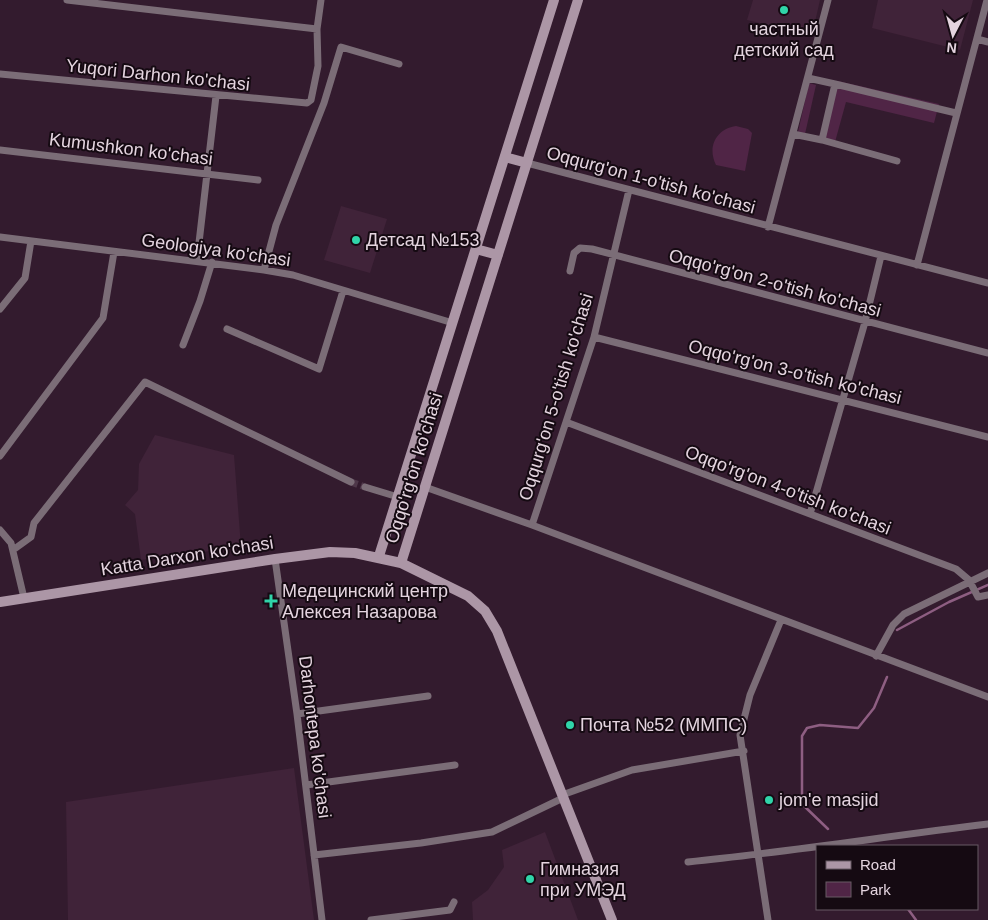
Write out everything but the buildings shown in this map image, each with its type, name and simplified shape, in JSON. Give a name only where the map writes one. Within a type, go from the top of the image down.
[{"type":"main road","name":"Oqqo'rg'on ko'chasi","points":[[379,556],[554,0]]},
{"type":"main road","name":"Oqqo'rg'on ko'chasi","points":[[578,0],[402,563],[468,596],[485,611],[497,631],[612,920]]},
{"type":"main road","points":[[505,157],[527,163]]},
{"type":"main road","points":[[476,249],[498,255]]},
{"type":"main road","name":"Katta Darxon ko'chasi","points":[[0,602],[275,559],[336,552],[379,556],[402,563]]},
{"type":"street","points":[[67,0],[317,28],[321,0]]},
{"type":"street","name":"Oqqurg'on 1-o'tish ko'chasi","points":[[768,226],[828,0]]},
{"type":"street","points":[[917,266],[956,113],[988,0]]},
{"type":"street","name":"Yuqori Darhon ko'chasi","points":[[0,74],[303,104],[311,100],[318,66],[317,28]]},
{"type":"street","points":[[977,39],[988,42]]},
{"type":"street","points":[[264,270],[276,225],[324,103],[341,47],[399,64]]},
{"type":"street","points":[[808,78],[956,113]]},
{"type":"street","points":[[822,140],[835,84]]},
{"type":"street","points":[[197,260],[216,96]]},
{"type":"street","points":[[793,134],[897,161]]},
{"type":"street","name":"Kumushkon ko'chasi","points":[[0,150],[258,180]]},
{"type":"street","name":"Oqqurg'on 1-o'tish ko'chasi","points":[[527,163],[988,284]]},
{"type":"street","name":"Oqqurg'on 5-o'tish ko'chasi","points":[[532,525],[594,337],[629,190]]},
{"type":"street","name":"Geologiya ko'chasi","points":[[0,237],[114,252],[197,260],[293,275],[453,323]]},
{"type":"street","points":[[0,309],[25,278],[31,241]]},
{"type":"street","name":"Oqqo'rg'on 2-o'tish ko'chasi","points":[[570,271],[574,253],[580,248],[988,353]]},
{"type":"street","points":[[0,456],[103,318],[114,252]]},
{"type":"street","points":[[810,514],[865,322],[881,256]]},
{"type":"street","points":[[182,344],[200,301],[212,262]]},
{"type":"street","points":[[227,329],[319,369],[343,291]]},
{"type":"street","name":"Oqqo'rg'on 3-o'tish ko'chasi","points":[[594,337],[988,437]]},
{"type":"street","points":[[13,550],[31,537],[34,523],[144,382],[351,482]]},
{"type":"street","name":"Oqqo'rg'on 4-o'tish ko'chasi","points":[[566,422],[956,569],[969,580],[979,598],[988,595]]},
{"type":"street","points":[[365,487],[398,497]]},
{"type":"street","points":[[425,487],[532,525],[988,697]]},
{"type":"street","points":[[0,530],[10,542],[13,550],[24,598]]},
{"type":"street","name":"Darhontepa ko'chasi","points":[[275,559],[297,714],[322,920]]},
{"type":"street","points":[[876,656],[893,625],[904,614],[969,580],[988,573]]},
{"type":"street","points":[[768,920],[744,751],[740,735],[746,712],[781,620]]},
{"type":"street","points":[[297,714],[428,696]]},
{"type":"street","points":[[314,855],[421,844],[492,832],[563,796],[632,770],[744,751]]},
{"type":"street","points":[[306,785],[455,765]]},
{"type":"street","points":[[821,845],[988,824]]},
{"type":"street","points":[[688,862],[759,855],[816,846]]},
{"type":"street","points":[[371,920],[450,910],[454,902]]},
{"type":"shaded area","name":"частный детский сад","points":[[753,0],[820,0],[812,35],[747,20]]},
{"type":"shaded area","points":[[878,0],[973,0],[960,50],[872,28]]},
{"type":"shaded area","name":"Детсад №153","points":[[341,206],[387,219],[370,273],[324,260]]},
{"type":"shaded area","points":[[155,435],[234,455],[241,547],[141,560],[135,514],[125,505],[138,490],[139,464]]},
{"type":"shaded area","points":[[294,768],[314,920],[68,920],[66,802]]},
{"type":"shaded area","name":"Гимназия при УМЭД","points":[[545,832],[578,920],[473,920],[472,902],[488,890],[504,867],[502,850]]},
{"type":"green space","points":[[838,81],[939,104],[934,123],[846,102],[835,142],[824,140]]},
{"type":"green space","points":[[809,83],[816,85],[805,134],[798,132]]},
{"type":"green space","points":[[736,126],[748,129],[752,133],[745,171],[716,165],[713,158],[715,140],[723,131]]},
{"type":"waterway","points":[[897,630],[949,602],[988,585]]},
{"type":"waterway","points":[[828,829],[802,804],[802,736],[807,728],[820,725],[858,728],[874,708],[887,677]]},
{"type":"waterway","points":[[909,910],[916,920]]},
{"type":"tunnel","points":[[351,482],[365,487]]},
{"type":"place","name":"частный детский сад","points":[[784,10]]},
{"type":"place","name":"Детсад №153","points":[[356,240]]},
{"type":"place","name":"Медецинский центр Алексея Назарова","points":[[271,601]]},
{"type":"place","name":"Почта №52 (ММПС)","points":[[570,725]]},
{"type":"place","name":"jom'e masjid","points":[[769,800]]},
{"type":"place","name":"Гимназия при УМЭД","points":[[530,879]]}]
